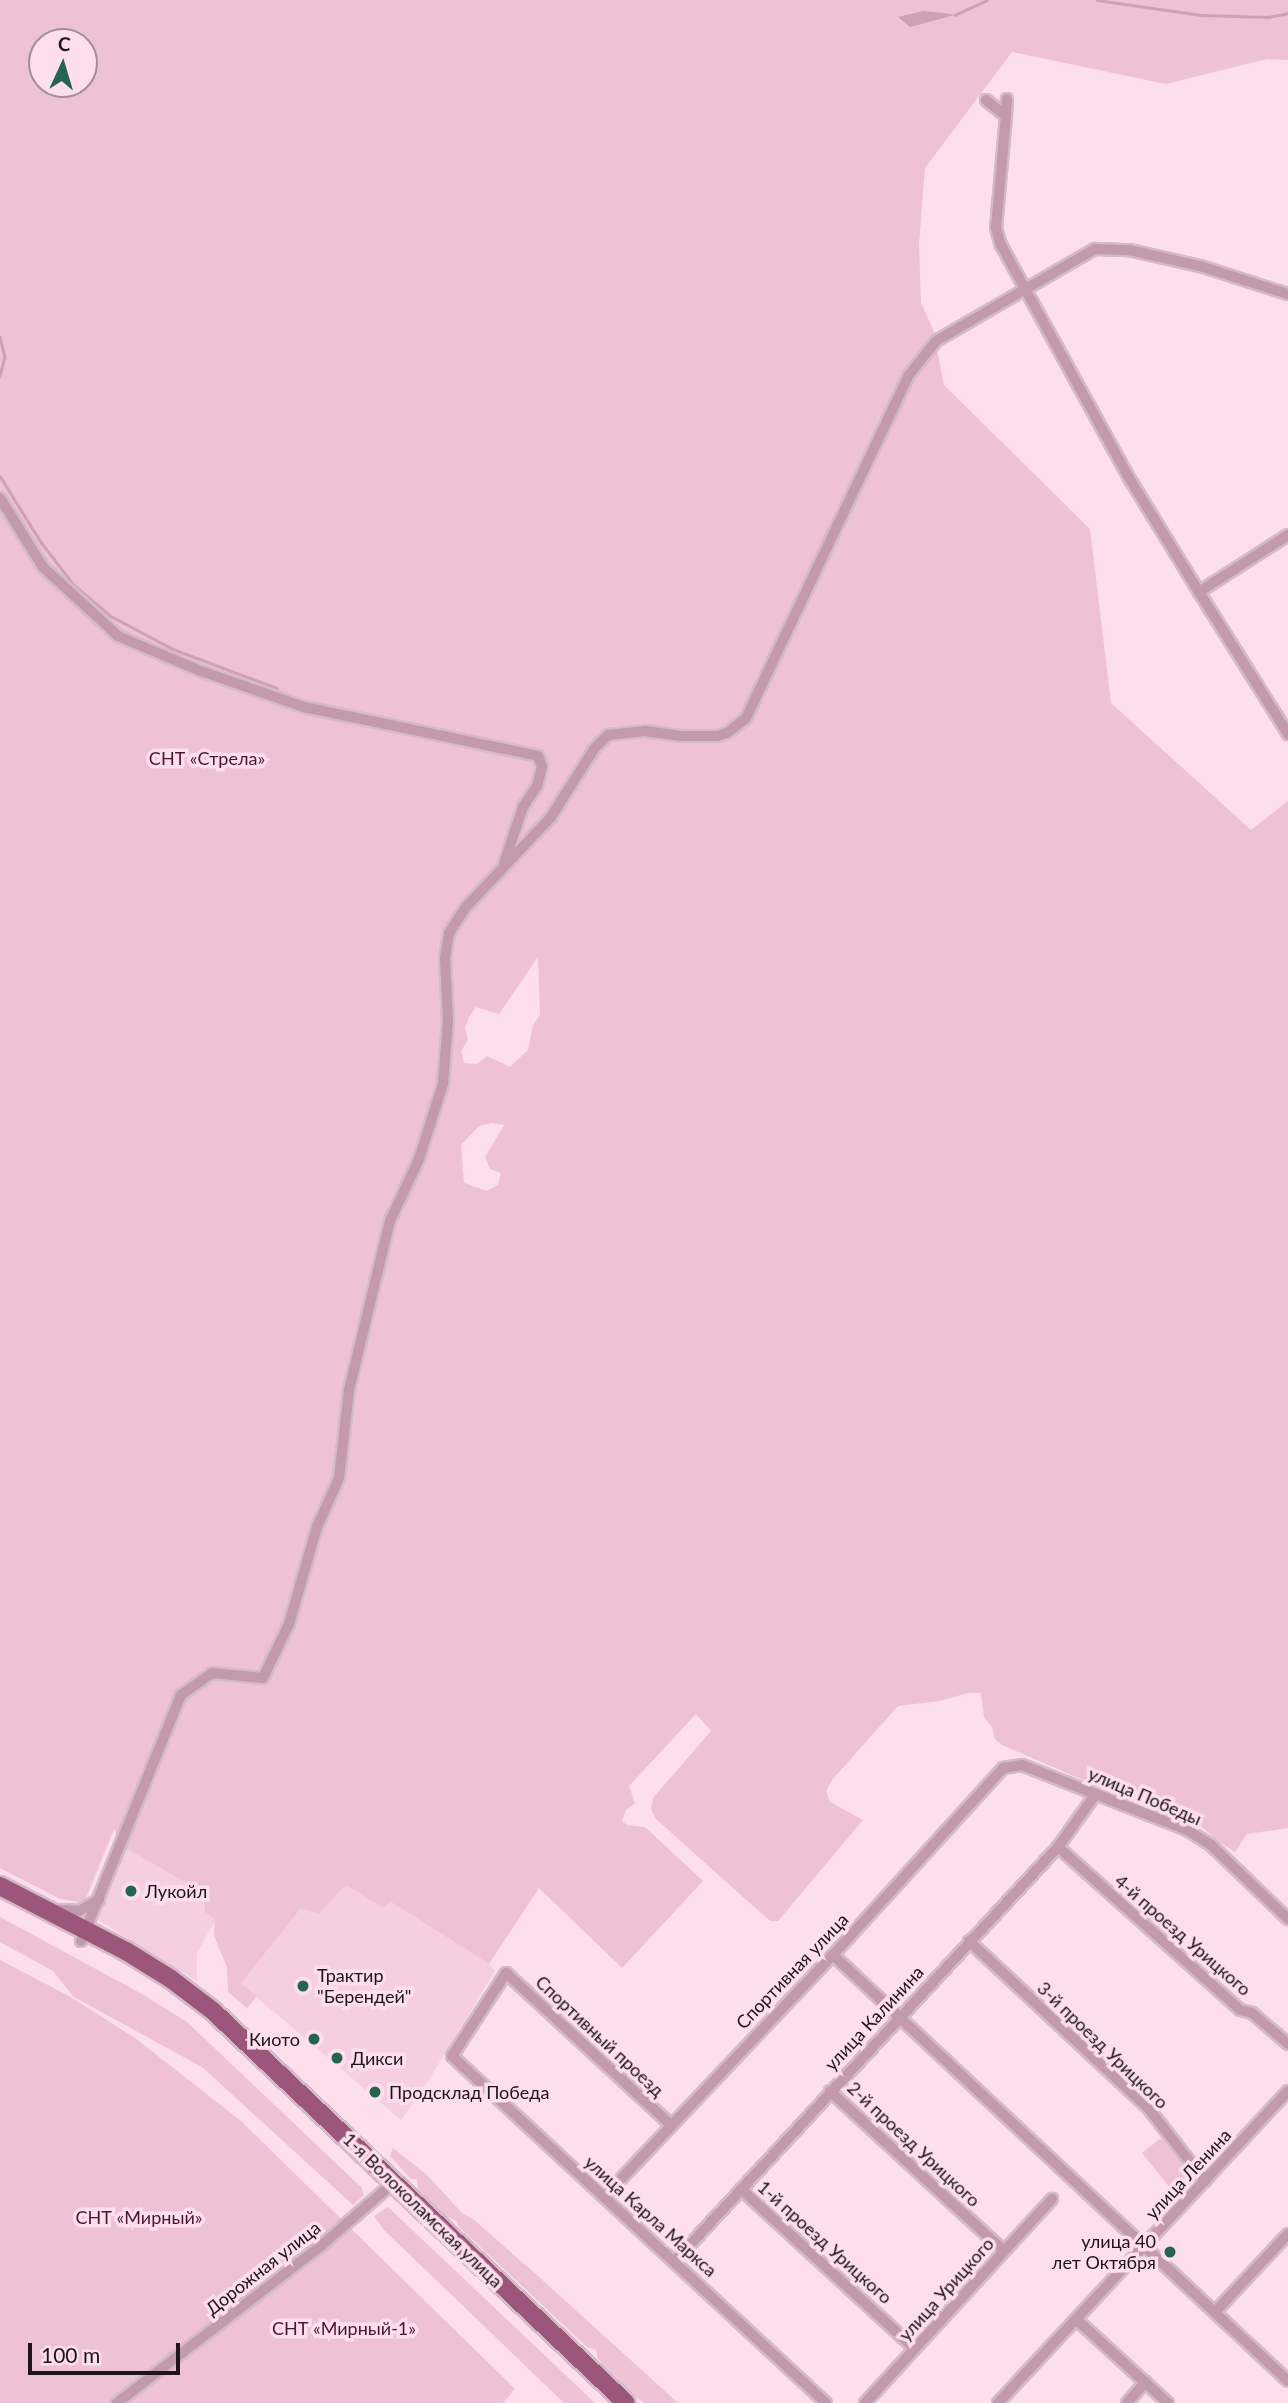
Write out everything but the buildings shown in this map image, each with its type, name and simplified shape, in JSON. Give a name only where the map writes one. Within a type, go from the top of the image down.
[{"type":"main road","points":[[0,1886],[42,1908],[84,1936]]},
{"type":"main road","points":[[0,1900],[84,1936]]},
{"type":"main road","name":"1-я Волоколамская улица","points":[[84,1936],[217,2021],[611,2403]]},
{"type":"main road","name":"1-я Волоколамская улица","points":[[390,2186],[626,2403]]},
{"type":"street","points":[[1007,99],[996,228],[1001,245],[1131,481],[1288,734]]},
{"type":"street","points":[[986,100],[1006,116]]},
{"type":"street","points":[[84,1936],[115,1852],[181,1695],[212,1673],[263,1678],[289,1623],[317,1527],[339,1478],[349,1390],[390,1221],[419,1159],[443,1084],[448,1021],[445,958],[449,933],[466,907],[551,817],[594,749],[608,735],[645,730],[681,736],[717,736],[727,733],[746,718],[909,375],[936,341],[1085,253],[1107,248],[1200,266],[1288,294]]},
{"type":"street","points":[[0,498],[43,567],[118,636],[201,671],[304,707],[538,756],[541,767],[537,786],[523,807],[503,866]]},
{"type":"street","points":[[1199,592],[1288,536]]},
{"type":"street","name":"улица Победы","points":[[1003,1768],[1022,1765],[1195,1835],[1211,1845],[1288,1919]]},
{"type":"street","name":"Спортивная улица","points":[[604,2197],[833,1955],[1003,1768]]},
{"type":"street","name":"улица Калинина","points":[[676,2261],[830,2091],[1058,1847],[1095,1795]]},
{"type":"street","name":"4-й проезд Урицкого","points":[[1058,1847],[1240,2010],[1252,2013],[1288,2045]]},
{"type":"street","points":[[42,1908],[79,1911],[99,1900]]},
{"type":"street","name":"3-й проезд Урицкого","points":[[969,1941],[1148,2108],[1205,2181]]},
{"type":"street","points":[[833,1955],[1288,2381]]},
{"type":"street","name":"Спортивный проезд","points":[[452,2056],[506,1973],[671,2125]]},
{"type":"street","name":"улица Карла Маркса","points":[[452,2056],[826,2403]]},
{"type":"street","name":"2-й проезд Урицкого","points":[[830,2091],[1004,2251]]},
{"type":"street","name":"улица Ленина","points":[[998,2403],[1288,2091]]},
{"type":"street","name":"Дорожная улица","points":[[117,2403],[321,2246],[390,2186]]},
{"type":"street","name":"1-й проезд Урицкого","points":[[741,2189],[915,2349]]},
{"type":"street","name":"улица Урицкого","points":[[866,2403],[1052,2199]]},
{"type":"street","points":[[1215,2312],[1288,2234]]},
{"type":"street","points":[[1077,2320],[1168,2403]]},
{"type":"street","points":[[1127,2403],[1145,2382]]},
{"type":"shaded area","points":[[923,11],[955,15],[910,27],[898,17]]},
{"type":"shaded area","points":[[124,1847],[205,1893],[205,1912],[216,1919],[197,1953],[197,1981],[98,1920]]},
{"type":"shaded area","points":[[346,1885],[383,1908],[391,1902],[489,1964],[495,1971],[430,2078],[401,2120],[240,1983],[301,1907],[319,1914]]},
{"type":"green space","name":"СНТ «Стрела»","points":[[0,0],[1288,0],[1288,60],[1267,59],[1166,84],[1012,52],[925,168],[919,244],[921,303],[933,329],[944,385],[1090,529],[1111,703],[1251,830],[1288,801],[1288,1828],[1247,1834],[1235,1852],[1215,1839],[1197,1822],[1166,1816],[1002,1745],[995,1739],[992,1727],[984,1717],[981,1693],[968,1693],[940,1701],[898,1706],[832,1780],[826,1791],[830,1802],[863,1820],[778,1921],[770,1921],[656,1819],[651,1809],[653,1798],[711,1731],[696,1714],[629,1786],[635,1803],[626,1810],[622,1821],[627,1825],[645,1827],[703,1881],[622,1968],[539,1888],[489,1964],[391,1902],[383,1908],[346,1885],[319,1914],[301,1908],[241,1983],[257,1996],[247,2008],[228,1992],[227,1967],[214,1936],[215,1919],[205,1912],[204,1893],[124,1847],[114,1829],[84,1903],[60,1899],[0,1868]],"holes":[[[538,957],[540,1015],[533,1025],[528,1050],[510,1067],[487,1056],[477,1064],[464,1063],[461,1051],[468,1040],[465,1028],[469,1017],[476,1007],[499,1014]],[[492,1123],[504,1125],[485,1157],[490,1169],[501,1173],[498,1185],[487,1191],[464,1183],[461,1145],[479,1126]]]},
{"type":"green space","points":[[0,1917],[142,1994],[187,2022],[362,2188],[364,2195],[353,2205],[202,2067],[74,1997],[53,1971],[0,1942]]},
{"type":"green space","name":"СНТ «Мирный»","points":[[0,1960],[69,1996],[135,2038],[241,2121],[515,2389],[503,2403],[0,2403]]},
{"type":"green space","points":[[1161,2138],[1190,2174],[1171,2189],[1142,2153]]},
{"type":"green space","points":[[393,2148],[426,2174],[463,2214],[473,2219],[538,2276],[678,2403],[645,2403],[637,2398],[598,2359],[596,2350],[587,2347],[458,2226],[457,2221],[444,2216],[418,2189],[417,2179],[411,2179],[390,2156]]},
{"type":"green space","points":[[388,2207],[595,2403],[564,2403],[384,2230],[374,2216]]},
{"type":"waterway","points":[[955,15],[987,0]]},
{"type":"waterway","points":[[1097,0],[1201,15],[1268,17],[1288,13]]},
{"type":"waterway","points":[[0,337],[5,357],[0,376]]},
{"type":"waterway","points":[[0,476],[41,542],[74,585],[111,616],[173,649],[277,688]]},
{"type":"place","name":"Лукойл","points":[[131,1891]]},
{"type":"place","name":"Трактир \"Берендей\"","points":[[303,1986]]},
{"type":"place","name":"Киото","points":[[314,2039]]},
{"type":"place","name":"Дикси","points":[[337,2058]]},
{"type":"place","name":"Продсклад Победа","points":[[375,2092]]},
{"type":"place","name":"улица 40 лет Октября","points":[[1170,2252]]},
{"type":"park label","name":"СНТ «Мирный-1»","points":[[344,2328]]}]
